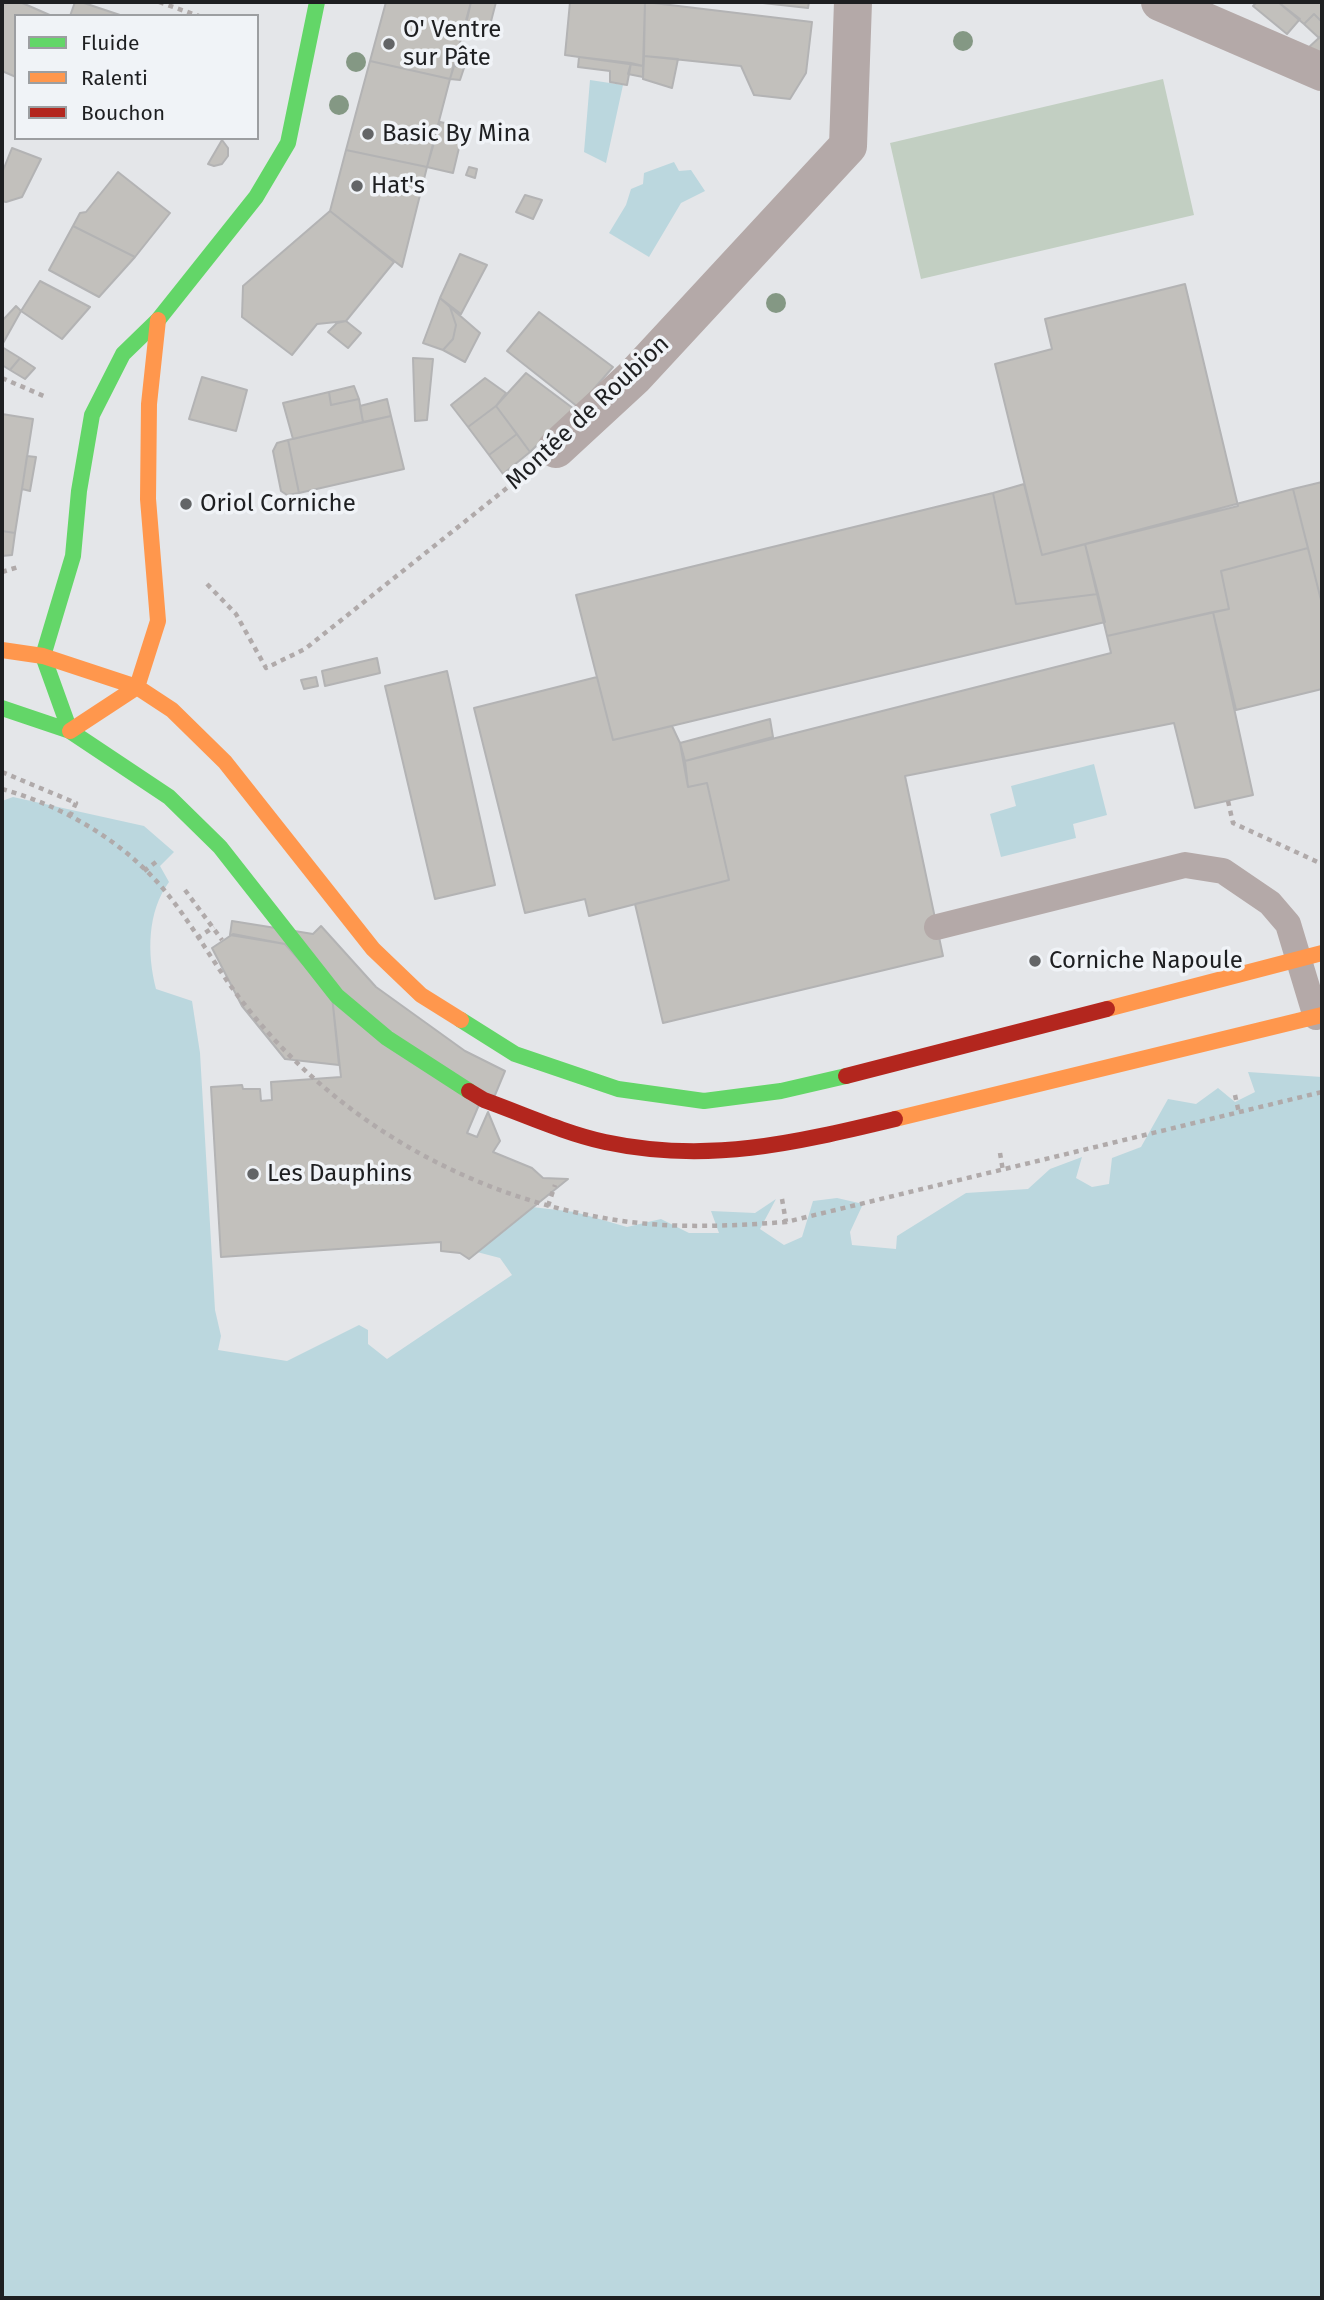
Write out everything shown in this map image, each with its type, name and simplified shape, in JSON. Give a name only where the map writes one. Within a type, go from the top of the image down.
[{"type":"main road","points":[[70,731],[43,656],[74,556],[79,491],[92,415],[124,354],[158,320],[256,197],[288,143],[317,2]]},
{"type":"main road","points":[[70,731],[137,687],[158,621],[148,499],[149,404],[158,320]]},
{"type":"main road","points":[[2,650],[43,656],[137,687],[172,710],[225,762],[373,949],[421,995],[515,1054],[618,1089],[704,1101],[781,1091],[933,1055],[1311,955]]},
{"type":"main road","points":[[2,708],[70,731],[169,797],[220,847],[337,996],[387,1038],[484,1100],[604,1142],[691,1153],[789,1145],[1319,1016]]},
{"type":"street","name":"Montée de Roubion","points":[[556,449],[634,377],[848,146],[853,2]]},
{"type":"street","points":[[1160,2],[1322,72]]},
{"type":"lane","points":[[937,927],[1185,865],[1223,871],[1270,903],[1311,955],[1319,1016]]},
{"type":"path","points":[[159,2],[192,14]]},
{"type":"path","points":[[2,378],[38,394]]},
{"type":"path","name":"Montée de Roubion","points":[[197,582],[207,584],[236,614],[265,668],[305,649],[556,449]]},
{"type":"path","points":[[2,772],[76,803],[70,816]]},
{"type":"path","points":[[1228,801],[1233,823],[1322,864]]},
{"type":"path","points":[[145,871],[159,858],[164,863]]},
{"type":"path","points":[[177,879],[222,940]]},
{"type":"path","points":[[197,938],[223,920]]},
{"type":"path","points":[[1235,1095],[1239,1113]]},
{"type":"path","points":[[1000,1153],[1003,1171]]},
{"type":"path","points":[[548,1206],[555,1185]]},
{"type":"path","points":[[782,1199],[786,1222]]},
{"type":"green space","points":[[1163,79],[1194,215],[921,279],[890,143]]},
{"type":"water","points":[[590,80],[623,85],[606,163],[584,152]]},
{"type":"water","points":[[674,162],[679,171],[691,170],[705,191],[681,203],[649,257],[609,233],[626,205],[631,189],[643,184],[644,173]]},
{"type":"water","points":[[1094,764],[1107,815],[1073,824],[1076,838],[1001,857],[990,814],[1016,806],[1011,786]]},
{"type":"water","points":[[13,797],[144,826],[174,852],[160,866],[169,882],[156,906],[151,934],[151,962],[156,989],[192,1001],[200,1053],[215,1310],[221,1336],[218,1350],[287,1361],[359,1325],[368,1330],[368,1344],[387,1359],[512,1275],[500,1258],[477,1252],[532,1207],[575,1212],[627,1227],[661,1219],[689,1233],[719,1233],[711,1211],[755,1213],[776,1199],[760,1229],[784,1245],[802,1237],[813,1201],[837,1198],[863,1204],[850,1232],[852,1245],[896,1249],[897,1236],[966,1193],[1028,1189],[1050,1169],[1082,1157],[1076,1178],[1092,1187],[1109,1184],[1112,1158],[1141,1147],[1168,1099],[1196,1104],[1218,1088],[1235,1102],[1255,1092],[1248,1072],[1322,1077],[1322,2298],[2,2298],[2,801]]},
{"type":"building","points":[[2,2],[20,2],[47,14],[14,14],[14,76],[2,71]]},
{"type":"building","points":[[75,2],[81,2],[117,14],[71,14]]},
{"type":"building","points":[[386,2],[471,2],[450,79],[370,61]]},
{"type":"building","points":[[471,2],[496,2],[488,33],[465,28]]},
{"type":"building","points":[[570,2],[645,2],[643,66],[565,55]]},
{"type":"building","points":[[645,2],[812,22],[806,73],[790,99],[754,95],[741,66],[644,56]]},
{"type":"building","points":[[754,2],[809,2],[808,8]]},
{"type":"building","points":[[1257,2],[1278,2],[1300,19],[1287,34],[1253,6]]},
{"type":"building","points":[[1278,2],[1322,2],[1322,22],[1314,14],[1304,24]]},
{"type":"building","points":[[1314,14],[1322,22],[1322,35],[1319,38],[1304,24]]},
{"type":"building","points":[[1322,35],[1322,51],[1318,55],[1307,49]]},
{"type":"building","points":[[644,56],[678,59],[672,88],[643,79]]},
{"type":"building","points":[[579,57],[631,63],[627,85],[610,82],[610,71],[578,67]]},
{"type":"building","points":[[370,61],[450,79],[427,167],[346,150]]},
{"type":"building","points":[[631,63],[643,66],[643,77],[628,74]]},
{"type":"building","points":[[454,66],[464,68],[460,80],[450,79]]},
{"type":"building","points":[[440,122],[464,127],[453,173],[427,167]]},
{"type":"building","points":[[222,140],[228,148],[228,156],[222,164],[208,164]]},
{"type":"building","points":[[12,148],[41,159],[22,197],[6,202],[2,201],[2,173]]},
{"type":"building","points":[[346,150],[427,167],[402,267],[330,211]]},
{"type":"building","points":[[469,167],[477,169],[475,178],[466,175]]},
{"type":"building","points":[[118,172],[170,213],[135,257],[73,226],[80,213],[86,212]]},
{"type":"building","points":[[525,195],[542,200],[533,219],[516,212]]},
{"type":"building","points":[[330,211],[394,262],[346,321],[317,324],[292,355],[242,317],[243,286]]},
{"type":"building","points":[[73,226],[135,257],[99,297],[49,270]]},
{"type":"building","points":[[460,254],[487,265],[461,314],[440,298]]},
{"type":"building","points":[[40,281],[90,307],[62,339],[21,311]]},
{"type":"building","points":[[1185,284],[1238,506],[1042,555],[995,364],[1052,349],[1045,319]]},
{"type":"building","points":[[440,298],[450,307],[456,325],[453,339],[443,350],[423,343]]},
{"type":"building","points":[[16,306],[21,311],[2,345],[2,321]]},
{"type":"building","points":[[450,307],[480,333],[465,362],[443,350],[453,339],[456,325]]},
{"type":"building","points":[[539,312],[613,367],[578,407],[507,351]]},
{"type":"building","points":[[346,321],[361,333],[348,348],[328,332],[337,323]]},
{"type":"building","points":[[2,347],[20,358],[10,370],[2,365]]},
{"type":"building","points":[[20,358],[35,368],[25,379],[10,370]]},
{"type":"building","points":[[413,358],[433,359],[427,420],[415,421]]},
{"type":"building","points":[[526,373],[574,409],[530,452],[496,406]]},
{"type":"building","points":[[202,377],[247,390],[236,431],[189,419]]},
{"type":"building","points":[[485,378],[506,393],[496,406],[468,427],[451,405]]},
{"type":"building","points":[[354,386],[359,399],[331,405],[329,392]]},
{"type":"building","points":[[329,392],[331,405],[359,399],[363,422],[293,439],[283,403]]},
{"type":"building","points":[[387,399],[391,416],[363,422],[360,406]]},
{"type":"building","points":[[496,406],[517,434],[489,455],[468,427]]},
{"type":"building","points":[[2,414],[33,419],[15,533],[2,531]]},
{"type":"building","points":[[391,416],[404,469],[299,493],[288,440]]},
{"type":"building","points":[[517,434],[530,452],[503,474],[489,455]]},
{"type":"building","points":[[288,440],[299,493],[287,495],[281,491],[273,451],[277,443]]},
{"type":"building","points":[[27,456],[36,457],[30,491],[22,489]]},
{"type":"building","points":[[1322,482],[1322,604],[1293,489]]},
{"type":"building","points":[[1024,484],[1042,555],[1085,544],[1098,594],[1016,604],[993,493]]},
{"type":"building","points":[[1293,489],[1308,548],[1221,571],[1229,609],[1107,636],[1085,544]]},
{"type":"building","points":[[993,493],[1016,604],[1098,594],[1105,622],[613,740],[576,595]]},
{"type":"building","points":[[2,531],[15,533],[12,555],[2,556]]},
{"type":"building","points":[[1308,548],[1322,604],[1322,689],[1236,710],[1213,612],[1229,609],[1221,571]]},
{"type":"building","points":[[1213,612],[1253,795],[1195,808],[1174,723],[905,776],[943,956],[663,1023],[635,904],[729,880],[707,783],[688,787],[685,761],[1111,653],[1107,636]]},
{"type":"building","points":[[377,658],[380,673],[325,686],[322,671]]},
{"type":"building","points":[[447,671],[495,885],[435,899],[385,686]]},
{"type":"building","points":[[316,677],[318,686],[304,689],[301,680]]},
{"type":"building","points":[[597,677],[613,740],[672,726],[680,743],[688,787],[707,783],[729,880],[589,916],[585,899],[525,913],[474,708]]},
{"type":"building","points":[[770,719],[773,737],[685,761],[680,743]]},
{"type":"building","points":[[232,921],[313,934],[321,926],[376,987],[465,1051],[505,1071],[495,1095],[481,1100],[467,1133],[477,1137],[488,1112],[500,1141],[493,1152],[532,1168],[543,1178],[568,1179],[469,1259],[460,1253],[441,1251],[441,1242],[221,1257],[211,1087],[242,1085],[243,1089],[260,1089],[261,1101],[272,1100],[271,1082],[341,1077],[332,996],[285,944],[230,935]]},
{"type":"building","points":[[233,934],[285,944],[332,996],[339,1065],[285,1059],[242,1006],[212,948]]},
{"type":"traffic: fast","points":[[70,731],[43,656],[73,556],[79,491],[92,415],[123,354],[158,320],[256,197],[288,143],[317,2]]},
{"type":"traffic: fast","points":[[2,708],[70,731],[169,797],[220,847],[337,996],[387,1038],[469,1091]]},
{"type":"traffic: fast","points":[[461,1020],[515,1054],[618,1089],[704,1101],[781,1091],[846,1076]]},
{"type":"traffic: slow","points":[[70,731],[137,687],[158,621],[148,499],[149,404],[158,320]]},
{"type":"traffic: slow","points":[[2,650],[43,656],[137,687],[172,710],[225,762],[373,949],[421,995],[461,1020]]},
{"type":"traffic: slow","points":[[1107,1009],[1322,953]]},
{"type":"traffic: slow","points":[[895,1119],[1322,1015]]},
{"type":"traffic: jam","points":[[846,1076],[1107,1009]]},
{"type":"traffic: jam","points":[[469,1091],[484,1100],[590,1138],[643,1148],[680,1151],[716,1151],[786,1143],[895,1119]]},
{"type":"place","name":"O' Ventre sur Pâte","points":[[389,44]]},
{"type":"place","name":"Basic By Mina","points":[[368,134]]},
{"type":"place","name":"Hat's","points":[[357,186]]},
{"type":"place","name":"Oriol Corniche","points":[[186,504]]},
{"type":"place","name":"Corniche Napoule","points":[[1035,961]]},
{"type":"place","name":"Les Dauphins","points":[[253,1174]]}]
